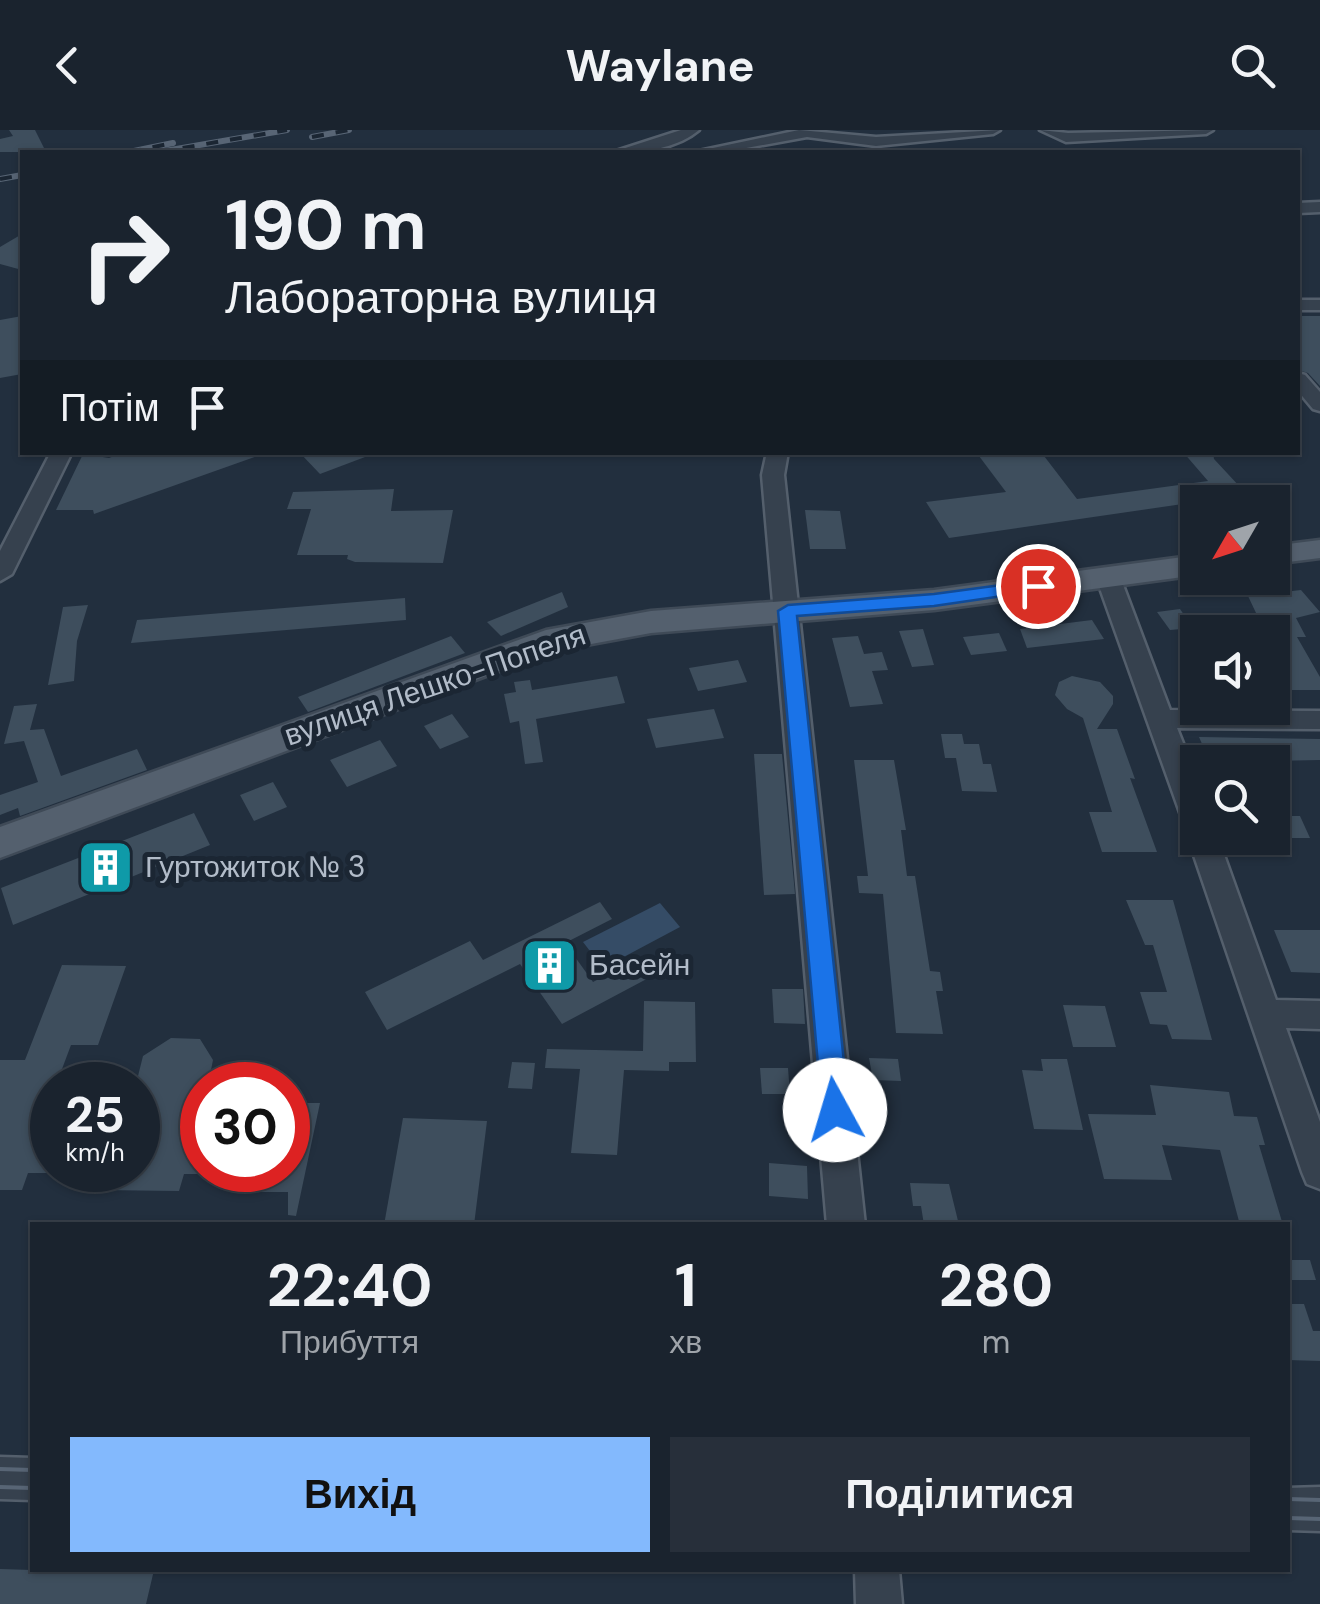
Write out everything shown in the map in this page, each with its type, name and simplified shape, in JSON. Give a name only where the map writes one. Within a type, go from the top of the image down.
[{"type":"main road","points":[[1290,554],[1320,550]]},
{"type":"main road","name":"вулиця Лешко-Попеля","points":[[0,843],[546,640],[611,627],[934,600],[1180,567]]},
{"type":"street","points":[[629,150],[692,130]]},
{"type":"street","points":[[713,150],[815,131],[847,142],[924,140],[993,130]]},
{"type":"street","points":[[1047,130],[1066,138],[1206,130]]},
{"type":"street","points":[[1300,381],[1320,405]]},
{"type":"street","points":[[3,561],[60,455]]},
{"type":"street","points":[[776,455],[773,475],[846,1222]]},
{"type":"street","points":[[1108,576],[1180,769]]},
{"type":"street","points":[[1163,719],[1320,720]]},
{"type":"street","points":[[1209,855],[1320,1172]]},
{"type":"street","points":[[1264,1014],[1320,1015]]},
{"type":"street","points":[[0,1478],[30,1478]]},
{"type":"street","points":[[1290,1508],[1320,1509]]},
{"type":"street","points":[[876,1572],[878,1604]]},
{"type":"water","points":[[660,903],[680,927],[603,968],[583,942]]},
{"type":"building","points":[[9,130],[35,130],[45,150],[0,152],[0,139],[13,136]]},
{"type":"building","points":[[20,235],[20,269],[0,264],[0,247]]},
{"type":"building","points":[[20,316],[20,374],[0,378],[0,320]]},
{"type":"building","points":[[1300,316],[1320,316],[1320,386],[1300,371]]},
{"type":"building","points":[[83,455],[260,455],[94,514],[93,510],[56,510]]},
{"type":"building","points":[[302,455],[370,455],[320,474]]},
{"type":"building","points":[[1043,455],[1077,499],[1208,481],[1186,455],[1213,455],[1238,485],[1180,485],[1180,504],[949,538],[926,502],[1006,492],[979,456]]},
{"type":"building","points":[[394,489],[391,511],[453,510],[443,563],[355,562],[347,559],[348,555],[297,555],[311,509],[287,509],[293,492]]},
{"type":"building","points":[[805,510],[840,511],[846,549],[810,549]]},
{"type":"building","points":[[1301,590],[1320,612],[1296,618],[1306,637],[1297,637],[1320,677],[1320,690],[1290,690],[1290,615],[1257,615],[1248,596],[1290,595],[1290,591]]},
{"type":"building","points":[[562,592],[568,607],[501,636],[487,622]]},
{"type":"building","points":[[405,598],[406,620],[131,643],[137,620]]},
{"type":"building","points":[[88,605],[77,641],[74,681],[48,685],[63,607]]},
{"type":"building","points":[[1180,609],[1184,615],[1180,615],[1180,629],[1170,630],[1157,612]]},
{"type":"building","points":[[1092,620],[1104,639],[1027,648],[1020,629]]},
{"type":"building","points":[[923,629],[934,665],[912,667],[899,631]]},
{"type":"building","points":[[999,633],[1007,651],[971,655],[963,637]]},
{"type":"building","points":[[451,636],[465,653],[308,712],[298,697]]},
{"type":"building","points":[[858,636],[864,654],[882,652],[888,670],[872,671],[883,704],[850,707],[832,638]]},
{"type":"building","points":[[738,660],[747,682],[698,691],[689,668]]},
{"type":"building","points":[[617,676],[625,703],[536,719],[543,762],[525,764],[519,721],[510,723],[504,694],[516,692],[514,682],[530,680],[532,690]]},
{"type":"building","points":[[1072,676],[1100,682],[1113,696],[1113,704],[1097,729],[1117,729],[1157,852],[1102,852],[1089,812],[1112,812],[1083,718],[1067,709],[1055,695],[1059,682]]},
{"type":"building","points":[[37,704],[30,730],[44,729],[61,776],[137,749],[147,770],[20,816],[18,808],[0,815],[0,795],[38,782],[24,741],[4,744],[14,706]]},
{"type":"building","points":[[714,709],[724,738],[656,748],[647,719]]},
{"type":"building","points":[[452,714],[469,737],[440,749],[424,726]]},
{"type":"building","points":[[941,734],[962,734],[964,744],[979,744],[983,764],[991,764],[997,792],[962,791],[956,758],[945,758]]},
{"type":"building","points":[[1199,737],[1320,739],[1320,760],[1290,761],[1290,745],[1203,745]]},
{"type":"building","points":[[380,740],[397,766],[347,787],[330,760]]},
{"type":"building","points":[[754,754],[782,754],[795,894],[764,895]]},
{"type":"building","points":[[854,760],[894,760],[906,830],[901,830],[907,876],[915,876],[930,971],[940,972],[943,991],[936,991],[943,1034],[896,1033],[883,894],[859,893],[857,876],[868,876]]},
{"type":"building","points":[[273,782],[287,807],[254,821],[240,795]]},
{"type":"building","name":"Гуртожиток № 3","points":[[194,813],[210,845],[13,925],[1,888]]},
{"type":"building","points":[[1290,816],[1300,816],[1310,838],[1290,838]]},
{"type":"building","points":[[1126,900],[1173,900],[1212,1040],[1172,1039],[1167,1025],[1150,1024],[1140,992],[1167,992],[1153,945],[1145,945]]},
{"type":"building","points":[[600,902],[612,919],[565,943],[593,982],[641,957],[656,974],[562,1024],[520,964],[387,1030],[365,992],[470,941],[483,960]]},
{"type":"building","points":[[1274,930],[1320,930],[1320,973],[1291,972]]},
{"type":"building","points":[[62,965],[126,966],[98,1045],[71,1045],[65,1062],[30,1062],[30,1173],[22,1190],[0,1190],[0,1060],[25,1060]]},
{"type":"building","points":[[772,989],[803,989],[805,1024],[774,1023]]},
{"type":"building","points":[[644,1001],[695,1002],[696,1062],[669,1062],[669,1071],[624,1070],[617,1155],[571,1153],[580,1069],[545,1068],[547,1049],[643,1051]]},
{"type":"building","points":[[1063,1005],[1105,1006],[1116,1047],[1073,1047]]},
{"type":"building","points":[[171,1038],[200,1039],[213,1060],[180,1062],[179,1191],[160,1191],[160,1062],[142,1062],[143,1056]]},
{"type":"building","points":[[869,1058],[898,1059],[901,1081],[873,1080]]},
{"type":"building","points":[[1041,1059],[1067,1059],[1083,1130],[1034,1129],[1022,1070],[1043,1071]]},
{"type":"building","points":[[512,1062],[535,1063],[532,1089],[508,1088]]},
{"type":"building","points":[[760,1068],[788,1068],[790,1094],[762,1094]]},
{"type":"building","points":[[1150,1085],[1229,1092],[1234,1116],[1257,1117],[1265,1145],[1259,1145],[1282,1222],[1239,1222],[1220,1150],[1162,1145],[1172,1180],[1104,1179],[1088,1114],[1156,1115]]},
{"type":"building","points":[[310,1103],[320,1103],[310,1150]]},
{"type":"building","points":[[403,1118],[487,1121],[474,1222],[385,1222]]},
{"type":"building","points":[[769,1163],[807,1166],[808,1199],[769,1196]]},
{"type":"building","points":[[910,1183],[949,1184],[958,1222],[924,1222],[921,1206],[913,1206]]},
{"type":"building","points":[[288,1192],[301,1192],[296,1216],[288,1215]]},
{"type":"building","points":[[1290,1260],[1310,1260],[1316,1280],[1290,1280]]},
{"type":"building","points":[[1290,1304],[1304,1304],[1313,1331],[1320,1331],[1320,1361],[1290,1360]]},
{"type":"building","points":[[0,1569],[154,1572],[146,1604],[0,1604]]},
{"type":"tram line","points":[[0,1469],[30,1470]]},
{"type":"tram line","points":[[0,1487],[30,1488]]},
{"type":"tram line","points":[[1290,1499],[1320,1500]]},
{"type":"tram line","points":[[1290,1518],[1320,1519]]},
{"type":"railway","points":[[171,150],[287,130]]},
{"type":"railway","points":[[312,137],[349,130]]},
{"type":"railway","points":[[139,150],[173,143]]},
{"type":"railway","points":[[0,179],[20,175]]},
{"type":"place","name":"Гуртожиток № 3","points":[[106,867]]},
{"type":"place","name":"Басейн","points":[[550,965]]},
{"type":"route","points":[[835,1110],[788,611],[934,600],[1038,586]]}]
